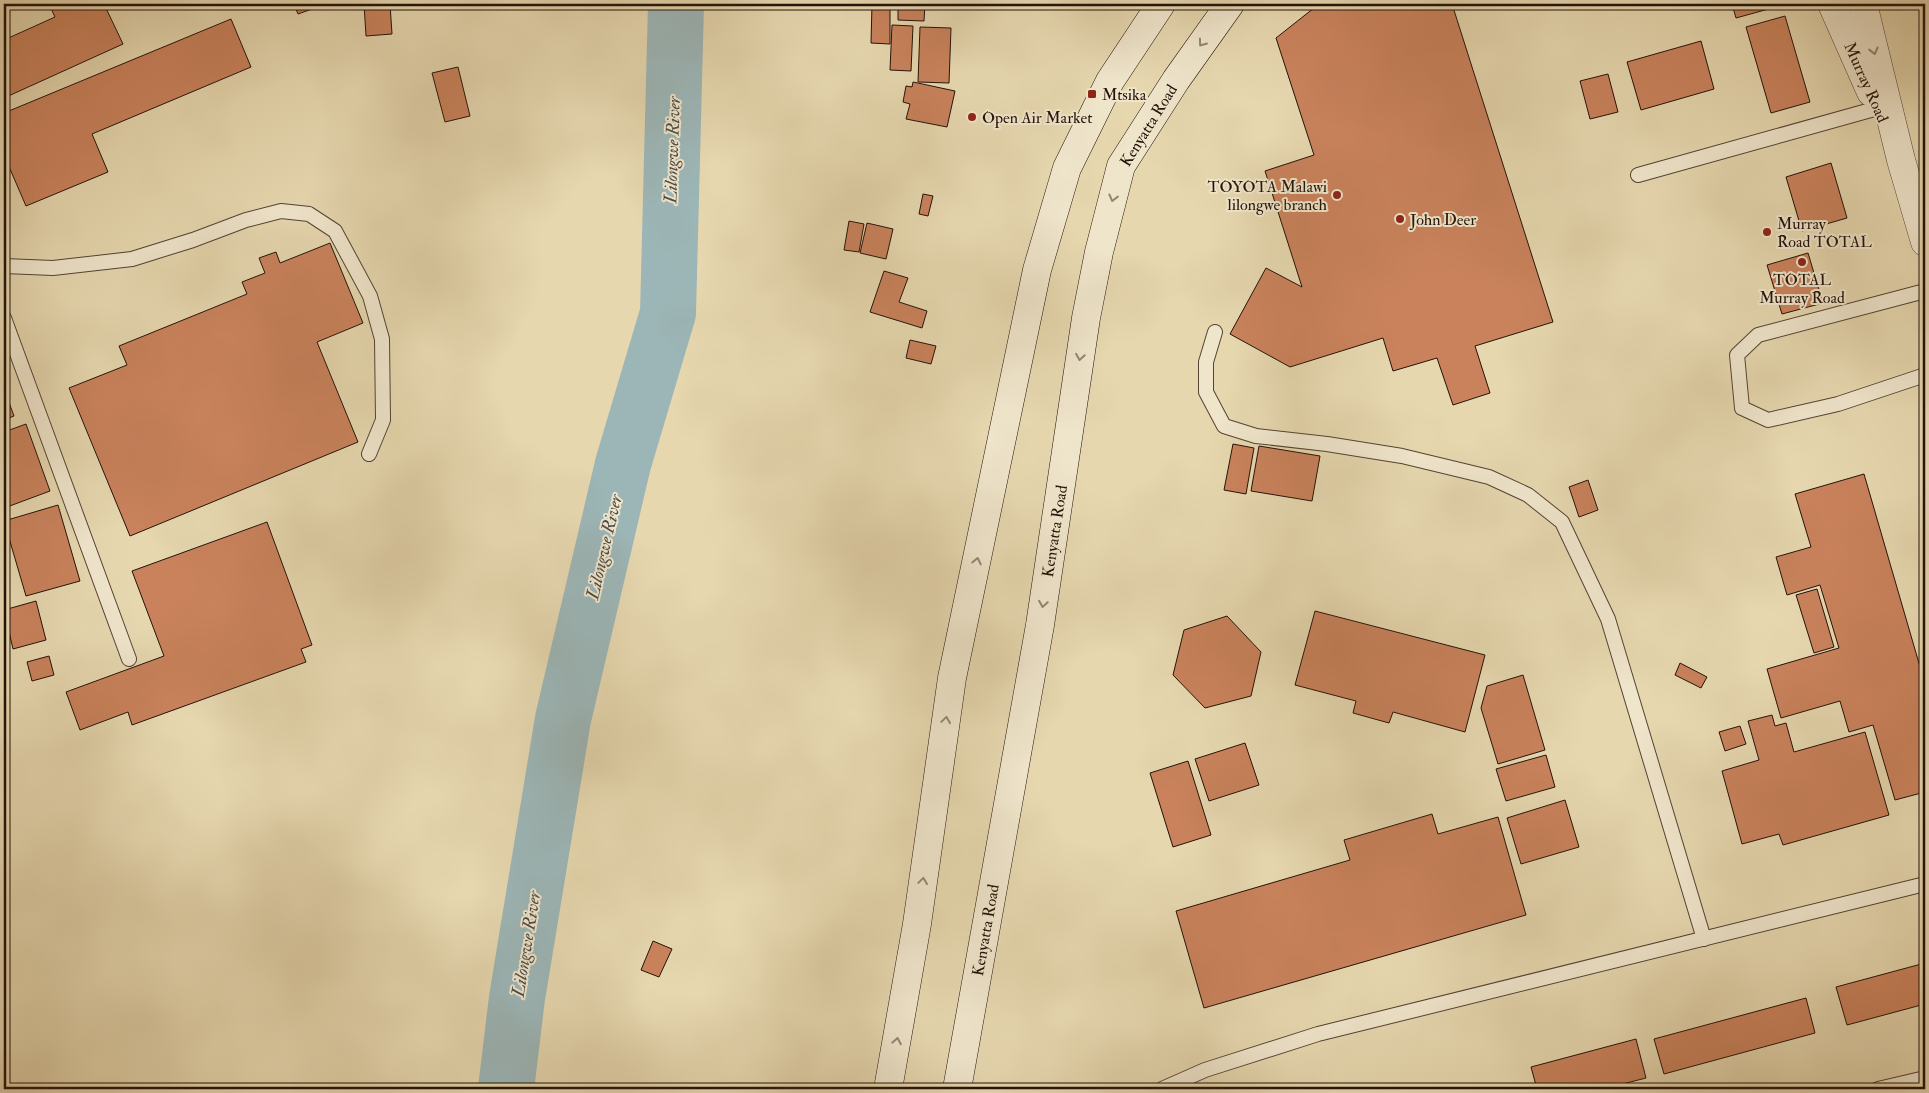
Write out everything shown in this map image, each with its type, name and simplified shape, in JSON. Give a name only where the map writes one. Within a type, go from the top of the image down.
[{"type":"main road","points":[[888,1089],[917,924],[952,678],[1037,270],[1067,168],[1110,81],[1161,4]]},
{"type":"main road","name":"Kenyatta Road","points":[[957,1089],[1040,625],[1086,318],[1101,242],[1121,166],[1176,80],[1230,4]]},
{"type":"main road","name":"Murray Road","points":[[1832,4],[1901,160]]},
{"type":"main road","name":"Murray Road","points":[[1863,4],[1901,160],[1925,242]]},
{"type":"lane","points":[[1638,175],[1878,108]]},
{"type":"lane","points":[[4,266],[53,268],[132,259],[193,240],[246,220],[281,211],[309,214],[335,231],[370,296],[382,339],[383,420],[369,454]]},
{"type":"lane","points":[[1925,291],[1758,335],[1737,356],[1742,408],[1768,420],[1838,404],[1925,375]]},
{"type":"lane","points":[[4,318],[129,659]]},
{"type":"lane","points":[[1215,332],[1206,362],[1206,392],[1224,426],[1256,436],[1326,444],[1402,456],[1489,477],[1528,495],[1562,522],[1608,619],[1704,939]]},
{"type":"lane","points":[[1162,1089],[1205,1070],[1318,1034],[1925,884]]},
{"type":"lane","points":[[1878,1089],[1925,1078]]},
{"type":"building","points":[[49,4],[104,4],[123,44],[4,98],[4,40],[55,17]]},
{"type":"building","points":[[294,4],[326,4],[298,14]]},
{"type":"building","points":[[364,4],[390,4],[392,34],[366,36]]},
{"type":"building","points":[[872,4],[890,4],[890,44],[871,43]]},
{"type":"building","points":[[898,4],[925,4],[924,21],[898,20]]},
{"type":"building","name":"John Deer","points":[[1319,4],[1452,4],[1553,322],[1475,346],[1490,393],[1453,405],[1437,358],[1393,371],[1383,338],[1290,367],[1230,334],[1266,268],[1302,287],[1265,171],[1314,155],[1276,38]]},
{"type":"building","points":[[1732,4],[1783,4],[1783,5],[1736,18]]},
{"type":"building","points":[[1785,16],[1810,102],[1771,113],[1746,27]]},
{"type":"building","points":[[231,19],[251,67],[92,134],[108,172],[26,206],[10,169],[4,172],[4,113]]},
{"type":"building","points":[[892,25],[913,26],[911,71],[890,70]]},
{"type":"building","points":[[920,27],[951,28],[949,83],[918,82]]},
{"type":"building","points":[[1701,41],[1714,89],[1641,110],[1627,62]]},
{"type":"building","points":[[458,67],[470,116],[445,122],[432,73]]},
{"type":"building","points":[[1608,74],[1618,112],[1590,119],[1580,81]]},
{"type":"building","points":[[913,82],[955,91],[947,127],[906,119],[910,104],[903,102],[906,86],[912,87]]},
{"type":"building","points":[[1831,163],[1847,218],[1802,231],[1786,177]]},
{"type":"building","points":[[923,194],[933,196],[928,216],[919,214]]},
{"type":"building","points":[[849,221],[864,224],[859,252],[844,250]]},
{"type":"building","points":[[867,223],[893,229],[886,259],[860,253]]},
{"type":"building","points":[[330,243],[363,323],[317,342],[358,442],[130,536],[69,388],[127,365],[119,346],[247,294],[242,282],[265,273],[259,258],[276,252],[280,263]]},
{"type":"building","points":[[1808,253],[1823,303],[1782,314],[1767,265]]},
{"type":"building","points":[[884,271],[908,278],[899,302],[927,311],[922,328],[870,312]]},
{"type":"building","points":[[910,340],[936,346],[931,364],[906,358]]},
{"type":"building","points":[[4,389],[14,416],[4,420]]},
{"type":"building","points":[[26,424],[50,491],[7,507],[4,499],[4,432]]},
{"type":"building","points":[[1233,444],[1254,448],[1246,494],[1224,490]]},
{"type":"building","points":[[1259,446],[1320,456],[1312,501],[1251,491]]},
{"type":"building","points":[[1864,474],[1925,684],[1925,792],[1895,800],[1873,725],[1849,732],[1840,701],[1781,718],[1767,669],[1839,648],[1820,585],[1787,595],[1776,557],[1811,547],[1795,494]]},
{"type":"building","points":[[1588,480],[1598,510],[1579,517],[1569,487]]},
{"type":"building","points":[[58,505],[80,581],[26,596],[4,521]]},
{"type":"building","points":[[267,522],[312,645],[301,649],[306,662],[132,725],[128,712],[80,730],[66,692],[164,656],[132,571]]},
{"type":"building","points":[[1817,589],[1834,647],[1814,653],[1796,595]]},
{"type":"building","points":[[36,601],[46,640],[13,649],[4,610]]},
{"type":"building","points":[[1315,611],[1485,655],[1465,732],[1393,712],[1389,723],[1353,713],[1356,701],[1295,685]]},
{"type":"building","points":[[1227,616],[1261,652],[1251,696],[1205,708],[1173,675],[1184,630]]},
{"type":"building","points":[[49,656],[54,675],[32,681],[27,662]]},
{"type":"building","points":[[1680,663],[1707,677],[1701,688],[1675,675]]},
{"type":"building","points":[[1523,675],[1545,750],[1498,764],[1481,708],[1487,686]]},
{"type":"building","points":[[1772,715],[1775,726],[1786,723],[1794,752],[1865,732],[1889,815],[1783,845],[1779,834],[1742,844],[1722,771],[1759,760],[1748,721]]},
{"type":"building","points":[[1740,726],[1746,744],[1725,751],[1719,732]]},
{"type":"building","points":[[1245,743],[1259,785],[1209,801],[1195,759]]},
{"type":"building","points":[[1546,755],[1555,787],[1506,801],[1496,769]]},
{"type":"building","points":[[1188,761],[1211,835],[1173,847],[1150,773]]},
{"type":"building","points":[[1565,800],[1579,847],[1521,864],[1507,818]]},
{"type":"building","points":[[1432,814],[1438,834],[1498,817],[1526,915],[1204,1008],[1176,911],[1350,860],[1344,840]]},
{"type":"building","points":[[653,941],[672,949],[659,977],[641,970]]},
{"type":"building","points":[[1925,963],[1925,1004],[1847,1025],[1836,987]]},
{"type":"building","points":[[1806,998],[1815,1033],[1664,1074],[1654,1039]]},
{"type":"building","points":[[1636,1039],[1646,1078],[1603,1089],[1537,1089],[1531,1067]]},
{"type":"waterway","name":"Lilongwe River","points":[[506,1089],[517,998],[563,719],[623,464],[668,313],[676,4]]},
{"type":"place","name":"Mtsika","points":[[1092,94]]},
{"type":"place","name":"Open Air Market","points":[[972,117]]},
{"type":"place","name":"TOYOTA Malawi lilongwe branch","points":[[1337,195]]},
{"type":"place","name":"John Deer","points":[[1400,219]]},
{"type":"place","name":"Murray Road TOTAL","points":[[1767,232]]},
{"type":"place","name":"TOTAL Murray Road","points":[[1802,262]]}]
